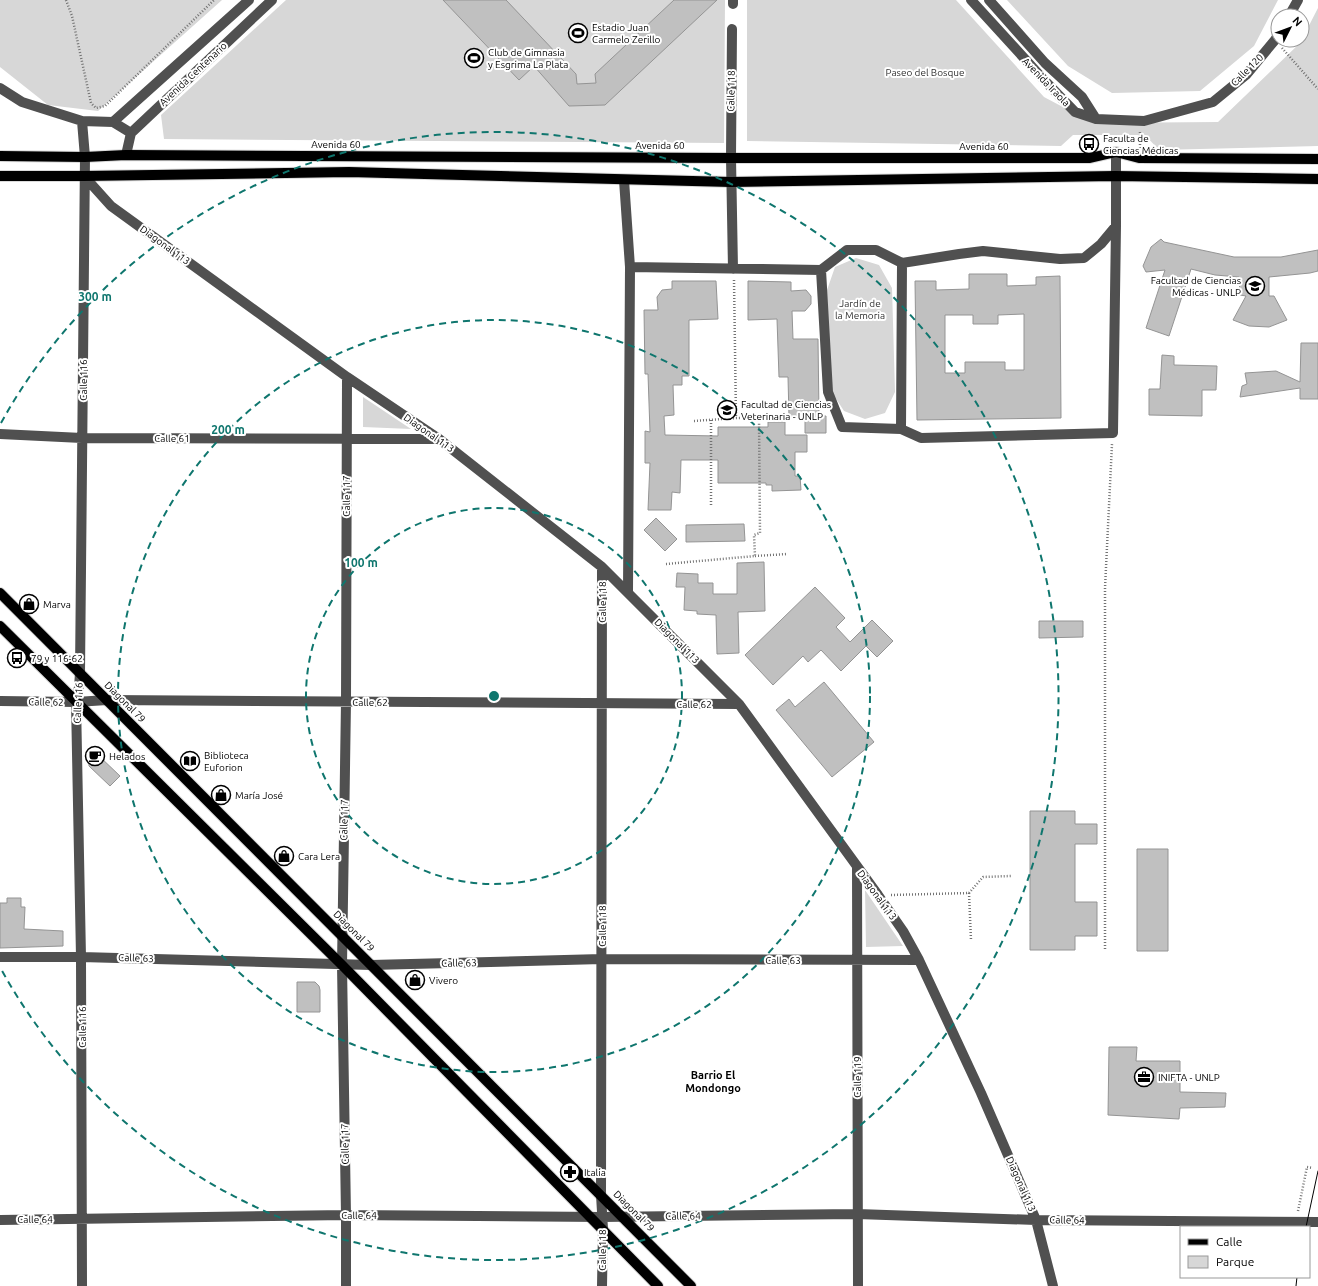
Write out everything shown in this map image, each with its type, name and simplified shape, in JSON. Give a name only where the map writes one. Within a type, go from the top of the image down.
[{"type":"main road","name":"Avenida 60","points":[[0,156],[85,157],[126,155],[1090,158],[1116,152],[1139,158],[1318,160]]},
{"type":"main road","points":[[0,176],[349,172],[731,182],[1115,176],[1318,179]]},
{"type":"main road","name":"Diagonal 79","points":[[0,594],[691,1286]]},
{"type":"main road","points":[[0,626],[342,965],[658,1286]]},
{"type":"street","name":"Avenida Centenario","points":[[113,122],[249,0]]},
{"type":"street","name":"Avenida Centenario","points":[[131,133],[272,0]]},
{"type":"street","name":"Avenida Iraola","points":[[971,0],[1075,112],[1096,119],[1144,121],[1213,102]]},
{"type":"street","points":[[989,0],[1045,63],[1082,97],[1096,119]]},
{"type":"street","name":"Calle 118","points":[[732,29],[731,182],[734,269]]},
{"type":"street","name":"Calle 120","points":[[1213,102],[1246,75],[1270,45]]},
{"type":"street","points":[[0,88],[22,102],[82,121],[113,122],[131,133],[126,155]]},
{"type":"street","name":"Calle 116","points":[[82,121],[85,157],[80,673],[76,702],[82,957],[82,1286]]},
{"type":"street","points":[[822,270],[828,392],[842,426],[901,429],[921,438],[1113,433],[1116,152]]},
{"type":"street","name":"Diagonal 113","points":[[84,176],[111,206],[347,377],[439,439],[602,567],[740,704],[878,895],[903,931],[919,960],[981,1093],[1036,1220],[1053,1286]]},
{"type":"street","points":[[624,180],[630,267],[628,592]]},
{"type":"street","points":[[630,267],[822,270],[847,250],[876,250],[902,263],[983,251],[1060,259],[1084,258],[1101,244],[1116,226]]},
{"type":"street","points":[[901,429],[902,263]]},
{"type":"street","name":"Calle 117","points":[[346,1286],[342,936],[346,702],[347,377]]},
{"type":"street","name":"Calle 61","points":[[0,434],[82,438],[439,439]]},
{"type":"street","name":"Calle 118","points":[[602,567],[602,1286]]},
{"type":"street","name":"Calle 62","points":[[0,701],[76,702],[107,700],[740,704]]},
{"type":"street","name":"Calle 119","points":[[858,867],[858,1286]]},
{"type":"street","name":"Calle 63","points":[[0,956],[342,965],[602,959],[919,960]]},
{"type":"street","name":"Calle 64","points":[[0,1220],[346,1215],[622,1217],[858,1214],[1036,1220],[1318,1222]]},
{"type":"path","points":[[66,0],[72,16],[91,103],[96,108],[105,106],[214,0]]},
{"type":"path","points":[[1284,48],[1318,89]]},
{"type":"path","points":[[1139,158],[1140,121]]},
{"type":"path","points":[[734,269],[736,418]]},
{"type":"path","points":[[694,421],[736,418],[785,418]]},
{"type":"path","points":[[755,556],[754,534],[760,533],[759,418]]},
{"type":"path","points":[[711,420],[711,508]]},
{"type":"path","points":[[1105,949],[1105,588],[1113,433]]},
{"type":"path","points":[[666,564],[787,554]]},
{"type":"path","points":[[971,940],[969,893],[983,877],[1011,876]]},
{"type":"path","points":[[878,895],[969,893]]},
{"type":"path","points":[[1296,1222],[1306,1167],[1313,1168]]},
{"type":"green space","points":[[0,0],[222,0],[98,111],[48,105],[0,67]]},
{"type":"green space","name":"Club de Gimnasia y Esgrima La Plata","points":[[286,0],[725,0],[724,143],[164,139],[161,115]]},
{"type":"green space","name":"Paseo del Bosque","points":[[747,0],[956,0],[1044,97],[1093,123],[1218,122],[1295,48],[1310,48],[1310,24],[1318,8],[1318,146],[1159,150],[1145,135],[1073,135],[1061,146],[747,141]]},
{"type":"green space","points":[[1007,0],[1278,0],[1274,8],[1270,8],[1270,15],[1254,46],[1200,91],[1112,93],[1068,66]]},
{"type":"green space","name":"Jardín de la Memoria","points":[[856,258],[879,265],[892,288],[895,392],[885,413],[865,419],[844,411],[831,391],[826,293],[835,267]]},
{"type":"green space","points":[[363,397],[411,429],[363,427]]},
{"type":"green space","points":[[865,890],[903,946],[866,947]]},
{"type":"building","points":[[443,0],[506,0],[576,74],[577,84],[596,83],[595,74],[674,0],[717,0],[605,105],[569,106],[534,66],[519,80]]},
{"type":"building","name":"Facultad de Ciencias Médicas - UNLP","points":[[1161,239],[1164,242],[1234,257],[1281,257],[1318,250],[1318,271],[1269,277],[1269,296],[1274,296],[1287,320],[1269,327],[1249,326],[1233,320],[1246,296],[1240,295],[1239,277],[1215,275],[1191,269],[1169,336],[1146,328],[1165,270],[1146,272],[1143,266],[1151,247]]},
{"type":"building","points":[[969,274],[1007,274],[1007,286],[1036,285],[1036,277],[1060,276],[1061,418],[917,420],[915,281],[936,281],[936,290],[969,289]],"holes":[[[1024,314],[1024,370],[1005,370],[1005,362],[965,362],[965,373],[945,373],[945,315],[973,315],[973,324],[998,324],[998,315]]]},
{"type":"building","points":[[672,281],[716,281],[718,319],[689,320],[689,376],[682,376],[682,385],[673,385],[674,415],[664,416],[665,435],[718,436],[718,427],[768,427],[768,422],[785,422],[785,435],[807,435],[807,452],[795,452],[795,476],[800,476],[801,490],[772,491],[772,485],[766,485],[766,483],[718,483],[718,460],[681,460],[680,493],[672,492],[671,510],[648,510],[650,463],[645,463],[645,431],[650,432],[648,374],[645,374],[644,310],[658,310],[657,297],[662,290],[672,289]]},
{"type":"building","points":[[748,281],[791,282],[791,291],[806,290],[811,296],[811,304],[805,311],[792,311],[793,339],[818,339],[819,416],[826,416],[826,433],[805,433],[805,416],[789,417],[788,377],[779,377],[777,319],[748,320]]},
{"type":"building","points":[[1301,343],[1318,343],[1318,399],[1300,399],[1300,388],[1240,397],[1242,386],[1247,384],[1245,373],[1276,371],[1300,382]]},
{"type":"building","points":[[1162,355],[1174,356],[1174,365],[1217,366],[1216,390],[1202,390],[1202,416],[1149,415],[1149,389],[1160,389]]},
{"type":"building","points":[[656,518],[677,539],[665,551],[644,530]]},
{"type":"building","points":[[744,524],[745,541],[686,542],[686,525]]},
{"type":"building","points":[[764,562],[765,611],[738,612],[739,653],[717,654],[716,615],[697,614],[697,611],[684,610],[685,587],[676,587],[677,573],[698,574],[698,583],[713,583],[713,594],[737,594],[737,563]]},
{"type":"building","points":[[815,587],[845,618],[836,627],[850,642],[872,620],[893,641],[877,657],[866,646],[841,671],[821,650],[808,662],[803,656],[773,685],[745,655]]},
{"type":"building","points":[[1039,621],[1083,621],[1083,637],[1039,638]]},
{"type":"building","points":[[824,682],[874,742],[832,777],[776,710],[789,699],[795,707]]},
{"type":"building","points":[[88,753],[95,753],[98,755],[120,776],[110,786],[89,766]]},
{"type":"building","points":[[1030,811],[1075,811],[1075,824],[1097,824],[1097,844],[1075,844],[1075,902],[1097,902],[1097,936],[1075,936],[1075,950],[1030,950]]},
{"type":"building","points":[[1137,849],[1168,849],[1168,951],[1137,951]]},
{"type":"building","points":[[7,898],[21,898],[21,907],[25,907],[24,929],[63,931],[63,946],[0,948],[0,903],[7,903]]},
{"type":"building","points":[[297,982],[315,982],[319,986],[320,1012],[297,1012]]},
{"type":"building","name":"INIFTA - UNLP","points":[[1109,1047],[1137,1047],[1136,1061],[1180,1061],[1180,1092],[1226,1093],[1225,1107],[1180,1108],[1179,1119],[1108,1115]]},
{"type":"tram line","points":[[1306,1226],[1318,1171]]},
{"type":"tram line","points":[[1296,1286],[1297,1278]]},
{"type":"place","name":"Estadio Juan Carmelo Zerillo","points":[[578,33]]},
{"type":"place","name":"Club de Gimnasia y Esgrima La Plata","points":[[474,58]]},
{"type":"place","name":"Faculta de Ciencias Médicas","points":[[1089,144]]},
{"type":"place","name":"Facultad de Ciencias Médicas - UNLP","points":[[1255,286]]},
{"type":"place","name":"Facultad de Ciencias Veterinaria - UNLP","points":[[727,410]]},
{"type":"place","name":"Marva","points":[[29,604]]},
{"type":"place","name":"79 y 116-62","points":[[17,658]]},
{"type":"place","name":"Helados","points":[[95,756]]},
{"type":"place","name":"Biblioteca Euforion","points":[[190,761]]},
{"type":"place","name":"María José","points":[[221,795]]},
{"type":"place","name":"Cara Lera","points":[[284,856]]},
{"type":"place","name":"Vivero","points":[[415,980]]},
{"type":"place","name":"INIFTA - UNLP","points":[[1144,1077]]},
{"type":"place","name":"Italia","points":[[570,1172]]},
{"type":"district","name":"Barrio El Mondongo","points":[[713,1081]]}]
